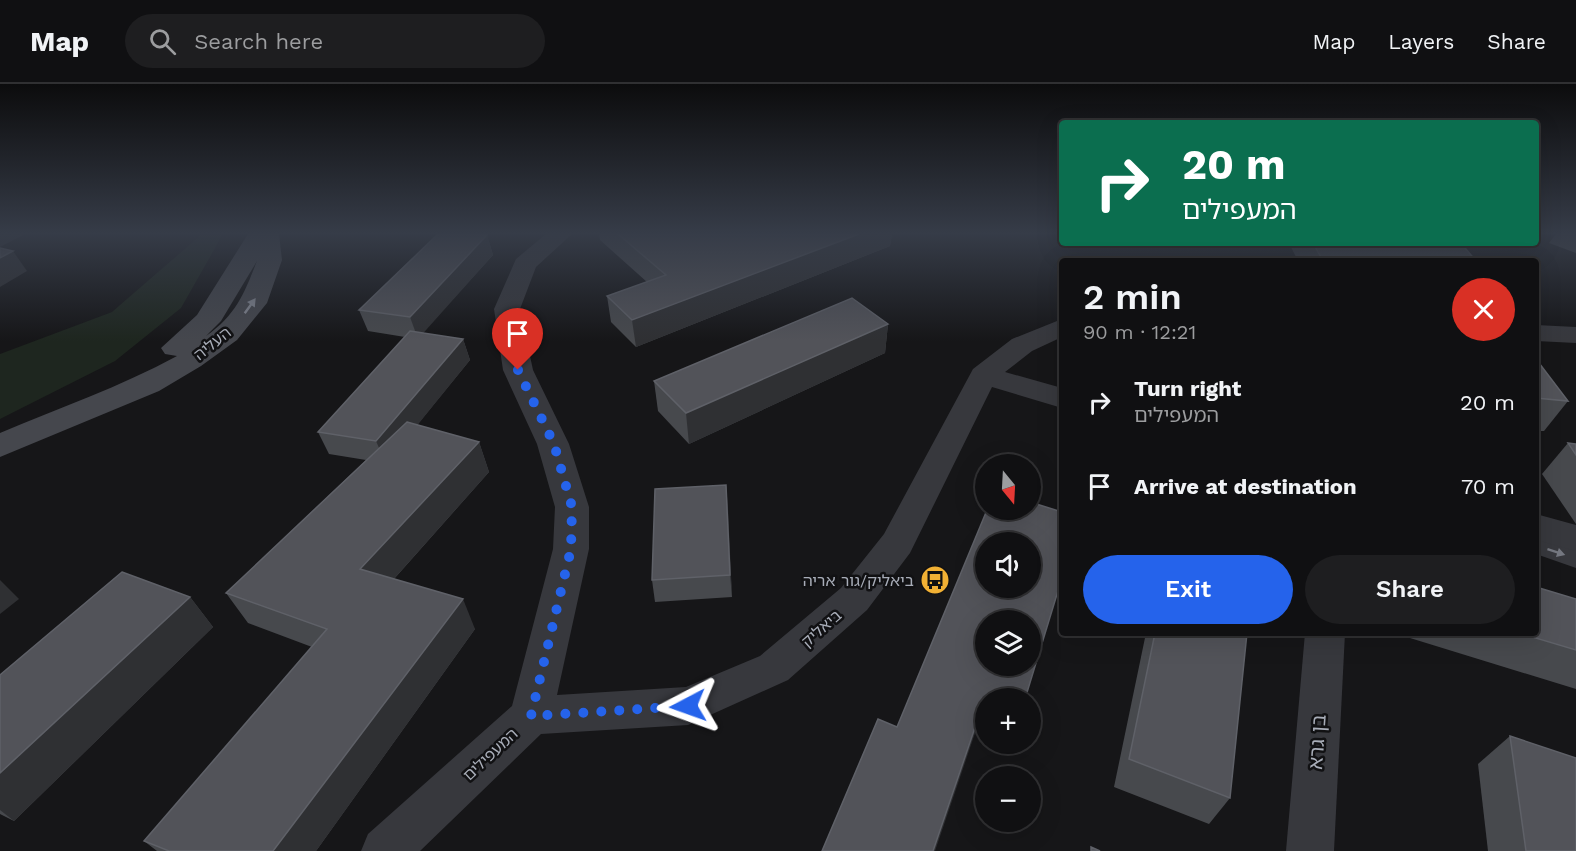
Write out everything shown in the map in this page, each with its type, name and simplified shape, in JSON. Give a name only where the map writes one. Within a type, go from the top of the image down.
[{"type":"main road","name":"העליה","points":[[97,403],[165,356],[207,321],[240,270]]},
{"type":"main road","name":"העליה","points":[[0,446],[97,403],[148,384],[191,360],[227,334],[254,303],[267,270]]},
{"type":"street","name":"המעפילים","points":[[385,851],[531,716],[571,549],[572,507],[554,444],[518,370],[507,309],[523,270]]},
{"type":"street","points":[[983,375],[1022,345],[1059,328]]},
{"type":"street","points":[[1539,333],[1576,335]]},
{"type":"street","name":"ביאליק","points":[[531,716],[688,706],[774,668],[854,599],[897,543],[983,375]]},
{"type":"street","points":[[983,375],[1059,397]]},
{"type":"street","points":[[1539,528],[1576,538]]},
{"type":"street","name":"בן גרא","points":[[1310,851],[1325,636]]},
{"type":"lane","points":[[1539,546],[1576,558]]},
{"type":"shaded area","points":[[161,270],[203,270],[181,308],[115,361],[0,419],[0,354],[112,312]]},
{"type":"building","points":[[401,270],[454,270],[410,317],[359,310]]},
{"type":"building","points":[[660,270],[765,270],[632,320],[607,296],[666,275]]},
{"type":"building","points":[[852,298],[888,324],[686,413],[654,381]]},
{"type":"building","points":[[410,331],[463,339],[376,441],[318,432]]},
{"type":"building","points":[[1539,363],[1568,401],[1539,398]]},
{"type":"building","points":[[407,422],[479,442],[360,569],[463,599],[273,851],[169,851],[144,841],[327,629],[226,593]]},
{"type":"building","points":[[1568,443],[1576,444],[1576,455]]},
{"type":"building","points":[[726,485],[730,575],[652,580],[655,489]]},
{"type":"building","points":[[1041,505],[1059,511],[1059,588],[1041,647],[1041,610],[975,610],[975,676],[1032,676],[1028,688],[975,688],[975,728],[933,851],[822,851],[878,719],[897,727],[975,539],[975,598],[1041,598],[1041,532],[978,532],[983,520],[1041,520]]},
{"type":"building","points":[[122,572],[190,597],[0,773],[0,675]]},
{"type":"building","points":[[1539,588],[1576,599],[1576,650],[1529,636],[1539,636]]},
{"type":"building","points":[[1154,636],[1247,636],[1230,798],[1129,759]]},
{"type":"building","points":[[1510,736],[1576,758],[1576,851],[1526,851]]},
{"type":"place","name":"ביאליק/גור אריה","points":[[935,580]]},
{"type":"route","points":[[518,370],[554,444],[572,507],[571,549],[531,716],[688,706]]}]
